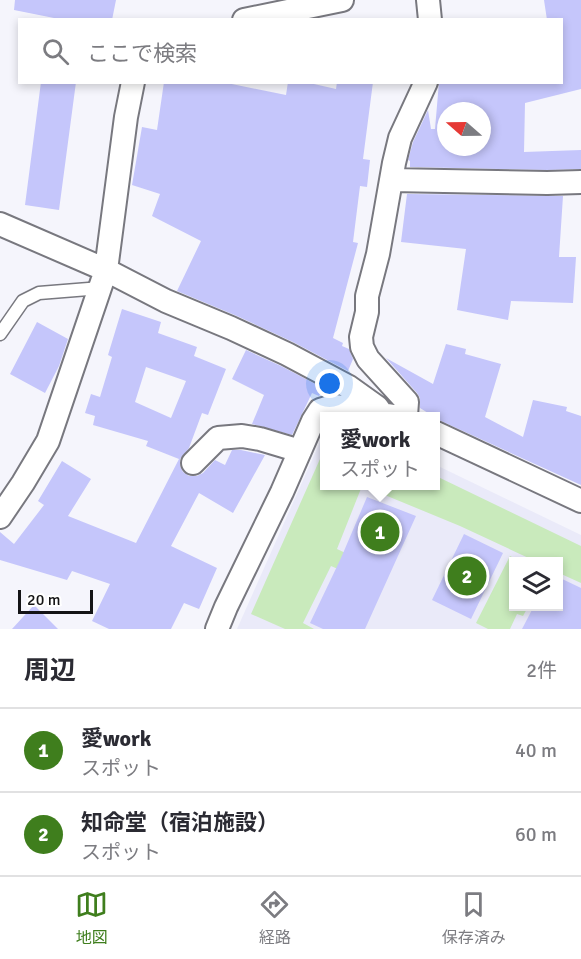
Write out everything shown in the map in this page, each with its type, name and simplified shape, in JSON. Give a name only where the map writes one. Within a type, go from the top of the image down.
[{"type":"street","points":[[245,18],[249,0]]},
{"type":"street","points":[[250,18],[342,0]]},
{"type":"street","points":[[428,0],[430,18]]},
{"type":"street","points":[[0,517],[48,441],[104,279],[133,84]]},
{"type":"street","points":[[406,412],[407,402],[368,359],[362,347],[361,337],[367,312],[367,296],[378,254],[400,138],[425,84]]},
{"type":"street","points":[[392,180],[581,182]]},
{"type":"street","points":[[0,224],[104,279],[166,301],[287,354],[339,381],[386,412]]},
{"type":"street","points":[[217,629],[320,410],[333,406],[386,412]]},
{"type":"street","points":[[440,435],[581,501]]},
{"type":"street","points":[[193,463],[218,438],[242,436],[300,451]]},
{"type":"lane","points":[[0,334],[23,301],[39,293],[104,279]]},
{"type":"shaded area","points":[[320,442],[320,490],[440,490],[440,467],[581,535],[581,629],[237,629]]},
{"type":"green space","points":[[320,459],[320,490],[360,490],[337,549],[388,573],[381,588],[331,566],[303,623],[314,629],[285,629],[251,614]]},
{"type":"green space","points":[[440,478],[581,546],[581,583],[563,575],[563,557],[526,557],[460,526],[373,490],[440,490]]},
{"type":"green space","points":[[509,558],[509,611],[526,611],[523,616],[517,614],[510,629],[488,629],[476,623]]},
{"type":"building","points":[[15,0],[116,0],[112,18],[54,18],[14,10]]},
{"type":"building","points":[[544,0],[581,0],[581,89],[525,103],[524,152],[581,150],[581,169],[410,167],[408,160],[413,142],[428,110],[431,129],[435,129],[437,106],[437,156],[491,156],[491,102],[437,102],[439,84],[563,84],[563,18],[547,18]]},
{"type":"building","points":[[41,84],[76,84],[59,210],[25,205]]},
{"type":"building","points":[[164,84],[232,84],[286,95],[288,84],[314,84],[336,89],[337,84],[373,84],[363,159],[370,160],[367,187],[360,186],[353,242],[358,243],[333,338],[349,349],[353,359],[348,371],[293,342],[177,291],[201,241],[152,216],[160,194],[132,185],[142,127],[157,130]]},
{"type":"building","points":[[407,194],[563,196],[559,257],[576,257],[573,303],[511,301],[508,320],[457,310],[466,249],[401,242]]},
{"type":"building","points":[[122,309],[161,322],[158,333],[197,347],[194,356],[226,369],[208,415],[202,413],[189,448],[180,459],[183,472],[189,476],[203,473],[215,460],[225,465],[232,450],[265,455],[233,513],[199,493],[171,546],[217,568],[199,609],[184,603],[171,629],[109,629],[92,621],[110,584],[72,571],[67,580],[0,560],[0,532],[14,544],[44,505],[38,501],[62,461],[91,479],[68,516],[136,543],[179,459],[146,446],[148,441],[93,425],[95,416],[85,413],[91,394],[100,397],[112,357],[108,355]],"holes":[[[146,367],[186,381],[171,418],[135,402]]]},
{"type":"building","points":[[37,322],[68,339],[59,366],[45,393],[10,374]]},
{"type":"building","points":[[446,344],[466,349],[465,354],[501,364],[485,417],[523,437],[533,400],[567,407],[566,411],[581,416],[581,485],[441,421],[440,412],[426,412],[420,408],[420,398],[417,393],[386,358],[433,384]]},
{"type":"building","points":[[246,350],[323,388],[319,396],[312,393],[292,435],[252,424],[264,395],[232,379]]},
{"type":"building","points":[[367,497],[416,516],[365,629],[323,629],[310,623]]},
{"type":"building","points":[[464,534],[503,553],[471,619],[432,600]]},
{"type":"building","points":[[563,579],[581,588],[581,629],[522,629],[531,611],[563,611]]},
{"type":"building","points":[[34,605],[58,629],[12,629]]},
{"type":"place","name":"愛work","points":[[380,532]]},
{"type":"place","name":"知命堂（宿泊施設）","points":[[467,576]]}]
